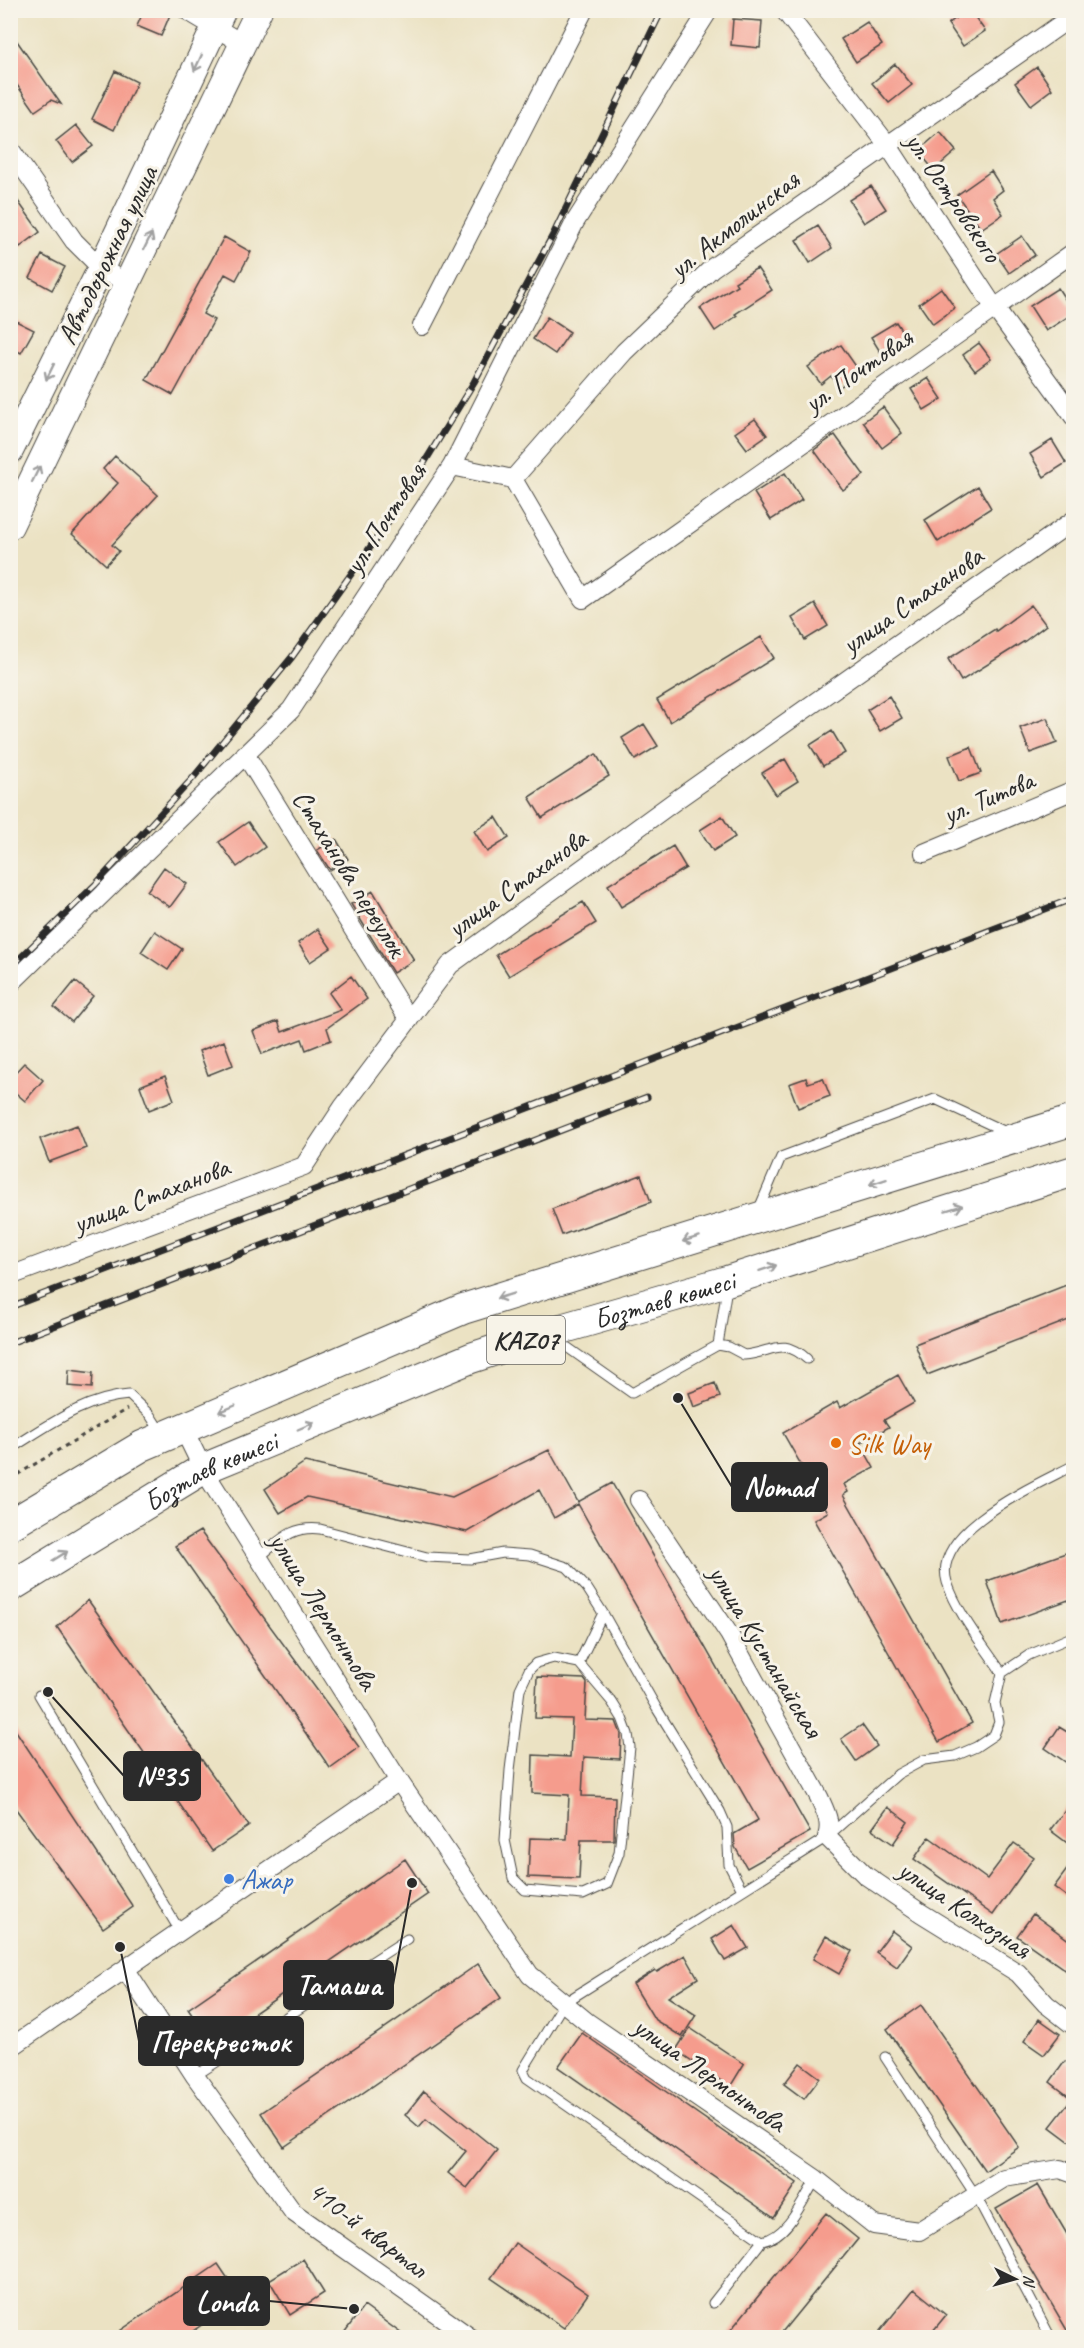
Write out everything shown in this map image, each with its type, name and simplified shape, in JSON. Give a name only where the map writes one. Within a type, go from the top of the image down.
[{"type":"highway","name":"Бозтаев көшесі","points":[[10,1526],[142,1446],[463,1309],[1074,1119]]},
{"type":"highway","name":"Бозтаев көшесі","points":[[10,1587],[203,1469],[471,1358],[547,1333],[727,1281],[1074,1171]]},
{"type":"main road","name":"Автодорожная улица","points":[[10,526],[17,496],[128,284],[259,10]]},
{"type":"main road","name":"Автодорожная улица","points":[[10,451],[101,268],[218,20]]},
{"type":"street","points":[[186,10],[218,20],[243,44]]},
{"type":"street","points":[[422,326],[584,10]]},
{"type":"street","name":"ул. Почтовая","points":[[10,984],[291,710],[452,466],[574,222],[709,10]]},
{"type":"street","name":"ул. Островского","points":[[784,10],[887,144],[994,307],[1074,417]]},
{"type":"street","name":"ул. Акмолинская","points":[[513,479],[624,352],[712,268],[1074,15]]},
{"type":"street","points":[[10,149],[74,241],[101,268],[128,284]]},
{"type":"street","name":"ул. Почтовая","points":[[513,479],[583,599],[1074,252]]},
{"type":"street","points":[[452,466],[513,479]]},
{"type":"street","name":"улица Стаханова","points":[[10,1276],[304,1166],[343,1107],[450,966],[689,791],[1074,520]]},
{"type":"street","name":"Стаханова переулок","points":[[245,754],[409,1020]]},
{"type":"street","name":"ул. Титова","points":[[924,853],[1074,790]]},
{"type":"street","name":"улица Лермонтова","points":[[173,1432],[203,1469],[399,1781],[530,1975],[587,2022],[816,2179],[874,2224],[919,2231],[1004,2178],[1060,2169],[1074,2174]]},
{"type":"street","name":"улица Кустанайская","points":[[639,1500],[729,1634],[827,1813],[830,1827],[827,1837]]},
{"type":"street","points":[[10,2048],[181,1933],[399,1781]]},
{"type":"street","name":"улица Колхозная","points":[[827,1837],[865,1875],[921,1913],[1018,1972],[1046,2004],[1074,2026]]},
{"type":"street","name":"410-й квартал","points":[[126,1970],[195,2076],[293,2212],[471,2337]]},
{"type":"lane","points":[[753,1220],[781,1157],[934,1099],[1016,1137]]},
{"type":"lane","points":[[718,1345],[727,1281]]},
{"type":"lane","points":[[547,1333],[632,1393],[718,1345],[744,1355],[768,1348],[790,1348],[796,1349],[807,1359]]},
{"type":"lane","points":[[10,1449],[84,1405],[108,1397],[129,1395],[173,1432]]},
{"type":"lane","points":[[1002,1673],[957,1604],[946,1581],[947,1558],[960,1536],[995,1509],[1074,1465]]},
{"type":"lane","points":[[258,1558],[294,1530],[304,1527],[320,1529],[427,1557],[470,1559],[502,1553],[530,1555],[567,1567],[587,1588],[603,1613],[657,1709],[725,1821],[729,1865],[742,1890]]},
{"type":"lane","points":[[579,1663],[603,1613]]},
{"type":"lane","points":[[816,2179],[789,2222],[772,2240],[762,2241],[524,2074],[523,2070],[564,2003],[827,1837],[898,1774],[924,1760],[955,1756],[976,1748],[994,1735],[999,1722],[995,1703],[1002,1673],[1029,1655],[1074,1636]]},
{"type":"lane","points":[[554,1658],[579,1663],[612,1702],[628,1734],[630,1747],[619,1853],[607,1884],[583,1895],[525,1890],[513,1878],[505,1840],[510,1770],[520,1689],[536,1663],[554,1658]]},
{"type":"lane","points":[[39,1695],[181,1933]]},
{"type":"lane","points":[[195,2076],[407,1939]]},
{"type":"lane","points":[[885,2057],[976,2196],[1051,2337]]},
{"type":"lane","points":[[713,2303],[762,2241]]},
{"type":"path","points":[[10,1479],[137,1403]]},
{"type":"building","points":[[144,10],[172,10],[161,36],[137,26]]},
{"type":"building","points":[[970,10],[985,31],[963,46],[948,24]]},
{"type":"building","points":[[733,19],[762,21],[760,48],[731,45]]},
{"type":"building","points":[[867,22],[882,45],[856,62],[841,39]]},
{"type":"building","points":[[10,31],[61,104],[51,100],[35,111],[10,75]]},
{"type":"building","points":[[895,64],[912,85],[889,103],[872,83]]},
{"type":"building","points":[[1037,67],[1052,89],[1031,105],[1015,83]]},
{"type":"building","points":[[115,71],[137,82],[114,130],[92,119]]},
{"type":"building","points":[[76,125],[93,146],[72,162],[56,141]]},
{"type":"building","points":[[940,132],[956,151],[934,170],[918,151]]},
{"type":"building","points":[[991,171],[1003,190],[993,198],[1003,214],[981,229],[957,195]]},
{"type":"building","points":[[871,186],[886,209],[864,223],[849,200]]},
{"type":"building","points":[[10,190],[40,232],[20,247],[10,233]]},
{"type":"building","points":[[818,226],[832,248],[810,263],[796,240]]},
{"type":"building","points":[[1022,236],[1035,255],[1009,273],[996,254]]},
{"type":"building","points":[[224,237],[251,252],[236,280],[225,274],[203,314],[214,320],[173,395],[146,380]]},
{"type":"building","points":[[42,255],[65,267],[52,290],[30,278]]},
{"type":"building","points":[[757,268],[772,290],[735,314],[737,316],[715,331],[700,308],[737,285],[735,282]]},
{"type":"building","points":[[941,288],[955,308],[933,324],[919,304]]},
{"type":"building","points":[[1058,288],[1074,313],[1046,331],[1030,306]]},
{"type":"building","points":[[547,317],[570,332],[555,354],[533,339]]},
{"type":"building","points":[[10,318],[34,330],[21,353],[10,347]]},
{"type":"building","points":[[896,322],[909,342],[884,358],[871,337]]},
{"type":"building","points":[[979,343],[991,359],[975,371],[963,355]]},
{"type":"building","points":[[841,345],[860,372],[840,387],[831,376],[821,384],[808,367]]},
{"type":"building","points":[[928,378],[942,399],[924,410],[911,389]]},
{"type":"building","points":[[883,407],[902,433],[882,448],[863,422]]},
{"type":"building","points":[[755,419],[767,435],[747,449],[735,433]]},
{"type":"building","points":[[835,435],[864,475],[843,490],[814,450]]},
{"type":"building","points":[[1052,440],[1066,463],[1044,477],[1030,454]]},
{"type":"building","points":[[115,456],[158,495],[112,545],[119,551],[106,565],[72,534],[118,483],[103,469]]},
{"type":"building","points":[[785,473],[802,500],[771,520],[754,493]]},
{"type":"building","points":[[978,486],[991,508],[938,542],[925,520]]},
{"type":"building","points":[[815,604],[828,626],[805,640],[792,618]]},
{"type":"building","points":[[1031,605],[1046,625],[1025,641],[961,681],[948,659],[995,629],[996,631]]},
{"type":"building","points":[[761,637],[774,658],[670,722],[657,700]]},
{"type":"building","points":[[889,696],[902,718],[880,731],[867,710]]},
{"type":"building","points":[[1047,718],[1057,743],[1030,753],[1020,728]]},
{"type":"building","points":[[644,724],[658,746],[635,760],[622,738]]},
{"type":"building","points":[[832,731],[845,753],[823,766],[810,745]]},
{"type":"building","points":[[971,747],[981,773],[959,781],[949,756]]},
{"type":"building","points":[[596,754],[609,776],[542,818],[529,797]]},
{"type":"building","points":[[785,759],[798,781],[776,795],[762,773]]},
{"type":"building","points":[[722,816],[735,837],[713,851],[700,830]]},
{"type":"building","points":[[496,817],[509,838],[487,852],[474,831]]},
{"type":"building","points":[[248,822],[265,847],[237,867],[219,842]]},
{"type":"building","points":[[336,839],[348,859],[330,870],[317,850]]},
{"type":"building","points":[[673,846],[686,868],[621,907],[608,885]]},
{"type":"building","points":[[164,867],[187,884],[170,907],[147,891]]},
{"type":"building","points":[[373,891],[414,960],[393,973],[351,904]]},
{"type":"building","points":[[583,902],[596,923],[509,976],[496,955]]},
{"type":"building","points":[[318,929],[331,948],[310,962],[298,943]]},
{"type":"building","points":[[155,931],[182,949],[168,970],[141,952]]},
{"type":"building","points":[[351,976],[367,999],[327,1028],[331,1040],[306,1050],[302,1039],[262,1054],[253,1031],[278,1021],[282,1032],[341,1010],[329,993]]},
{"type":"building","points":[[75,981],[93,996],[72,1022],[54,1007]]},
{"type":"building","points":[[224,1041],[233,1065],[208,1075],[199,1051]]},
{"type":"building","points":[[24,1063],[43,1080],[25,1101],[10,1088],[10,1078]]},
{"type":"building","points":[[165,1076],[174,1100],[149,1110],[140,1086]]},
{"type":"building","points":[[806,1078],[808,1083],[823,1078],[830,1096],[798,1108],[789,1084]]},
{"type":"building","points":[[77,1125],[86,1148],[49,1162],[40,1139]]},
{"type":"building","points":[[641,1175],[651,1202],[562,1235],[552,1209]]},
{"type":"building","points":[[1074,1282],[1074,1318],[927,1375],[915,1344]]},
{"type":"building","points":[[69,1370],[93,1373],[92,1388],[68,1386]]},
{"type":"building","points":[[898,1375],[914,1403],[884,1420],[889,1427],[860,1443],[874,1468],[844,1484],[848,1492],[843,1495],[972,1723],[939,1742],[814,1520],[828,1512],[783,1433],[837,1402],[840,1408]]},
{"type":"building","points":[[715,1383],[720,1397],[694,1407],[689,1393]]},
{"type":"building","points":[[549,1450],[578,1502],[612,1483],[810,1832],[747,1868],[735,1847],[734,1834],[758,1820],[578,1504],[554,1518],[539,1490],[467,1532],[307,1497],[280,1513],[265,1489],[305,1462],[452,1497]]},
{"type":"building","points":[[200,1531],[359,1747],[330,1768],[175,1546]]},
{"type":"building","points":[[1074,1550],[1074,1598],[1002,1624],[987,1581]]},
{"type":"building","points":[[88,1600],[249,1826],[212,1851],[57,1627]]},
{"type":"building","points":[[537,1677],[584,1679],[587,1683],[585,1720],[616,1721],[621,1734],[620,1759],[584,1757],[582,1796],[615,1797],[614,1840],[581,1840],[579,1879],[528,1877],[530,1838],[567,1839],[569,1795],[532,1793],[533,1755],[570,1757],[572,1719],[535,1718]]},
{"type":"building","points":[[10,1722],[133,1907],[103,1928],[10,1801]]},
{"type":"building","points":[[862,1725],[877,1746],[856,1761],[841,1739]]},
{"type":"building","points":[[1059,1727],[1074,1736],[1074,1753],[1067,1763],[1045,1748]]},
{"type":"building","points":[[1074,1799],[1074,1848],[1050,1830]]},
{"type":"building","points":[[888,1807],[908,1822],[893,1844],[872,1829]]},
{"type":"building","points":[[929,1837],[987,1879],[1014,1843],[1034,1857],[993,1915],[914,1859]]},
{"type":"building","points":[[405,1859],[428,1894],[211,2043],[188,2009]]},
{"type":"building","points":[[1074,1860],[1074,1902],[1054,1887]]},
{"type":"building","points":[[1033,1914],[1074,1944],[1074,1976],[1017,1936]]},
{"type":"building","points":[[734,1925],[748,1948],[725,1961],[712,1939]]},
{"type":"building","points":[[892,1931],[912,1946],[897,1967],[876,1952]]},
{"type":"building","points":[[826,1936],[852,1951],[839,1974],[813,1959]]},
{"type":"building","points":[[685,1955],[698,1978],[668,1997],[696,2015],[682,2037],[655,2020],[633,1984]]},
{"type":"building","points":[[478,1964],[501,1998],[284,2147],[261,2113]]},
{"type":"building","points":[[921,2005],[1019,2147],[985,2171],[887,2029]]},
{"type":"building","points":[[1039,2019],[1060,2034],[1044,2055],[1024,2041]]},
{"type":"building","points":[[690,2028],[744,2064],[730,2087],[676,2050]]},
{"type":"building","points":[[582,2033],[797,2183],[774,2218],[558,2067]]},
{"type":"building","points":[[1065,2061],[1074,2067],[1074,2145],[1050,2127],[1072,2099],[1050,2082]]},
{"type":"building","points":[[800,2063],[820,2078],[804,2099],[784,2084]]},
{"type":"building","points":[[424,2091],[497,2150],[467,2188],[448,2173],[466,2151],[426,2119],[419,2127],[405,2115]]},
{"type":"building","points":[[1038,2185],[1074,2246],[1074,2337],[1071,2337],[996,2209]]},
{"type":"building","points":[[826,2213],[858,2239],[778,2337],[725,2337]]},
{"type":"building","points":[[515,2243],[588,2294],[564,2328],[491,2278]]},
{"type":"building","points":[[303,2259],[324,2293],[290,2315],[269,2280]]},
{"type":"building","points":[[218,2264],[241,2298],[184,2337],[111,2337]]},
{"type":"building","points":[[914,2289],[946,2315],[928,2337],[875,2337]]},
{"type":"building","points":[[364,2306],[406,2337],[341,2337]]},
{"type":"railway","points":[[10,968],[95,885],[193,778],[292,657],[386,525],[474,382],[554,233],[662,10]]},
{"type":"railway","points":[[10,1307],[1074,898]]},
{"type":"railway","points":[[10,1343],[647,1097]]},
{"type":"place","name":"Nomad","points":[[678,1398]]},
{"type":"place","name":"Silk Way","points":[[836,1443]]},
{"type":"place","name":"№35","points":[[48,1692]]},
{"type":"place","name":"Ажар","points":[[229,1879]]},
{"type":"place","name":"Тамаша","points":[[412,1883]]},
{"type":"place","name":"Перекресток","points":[[120,1947]]},
{"type":"place","name":"Londa","points":[[354,2309]]}]
